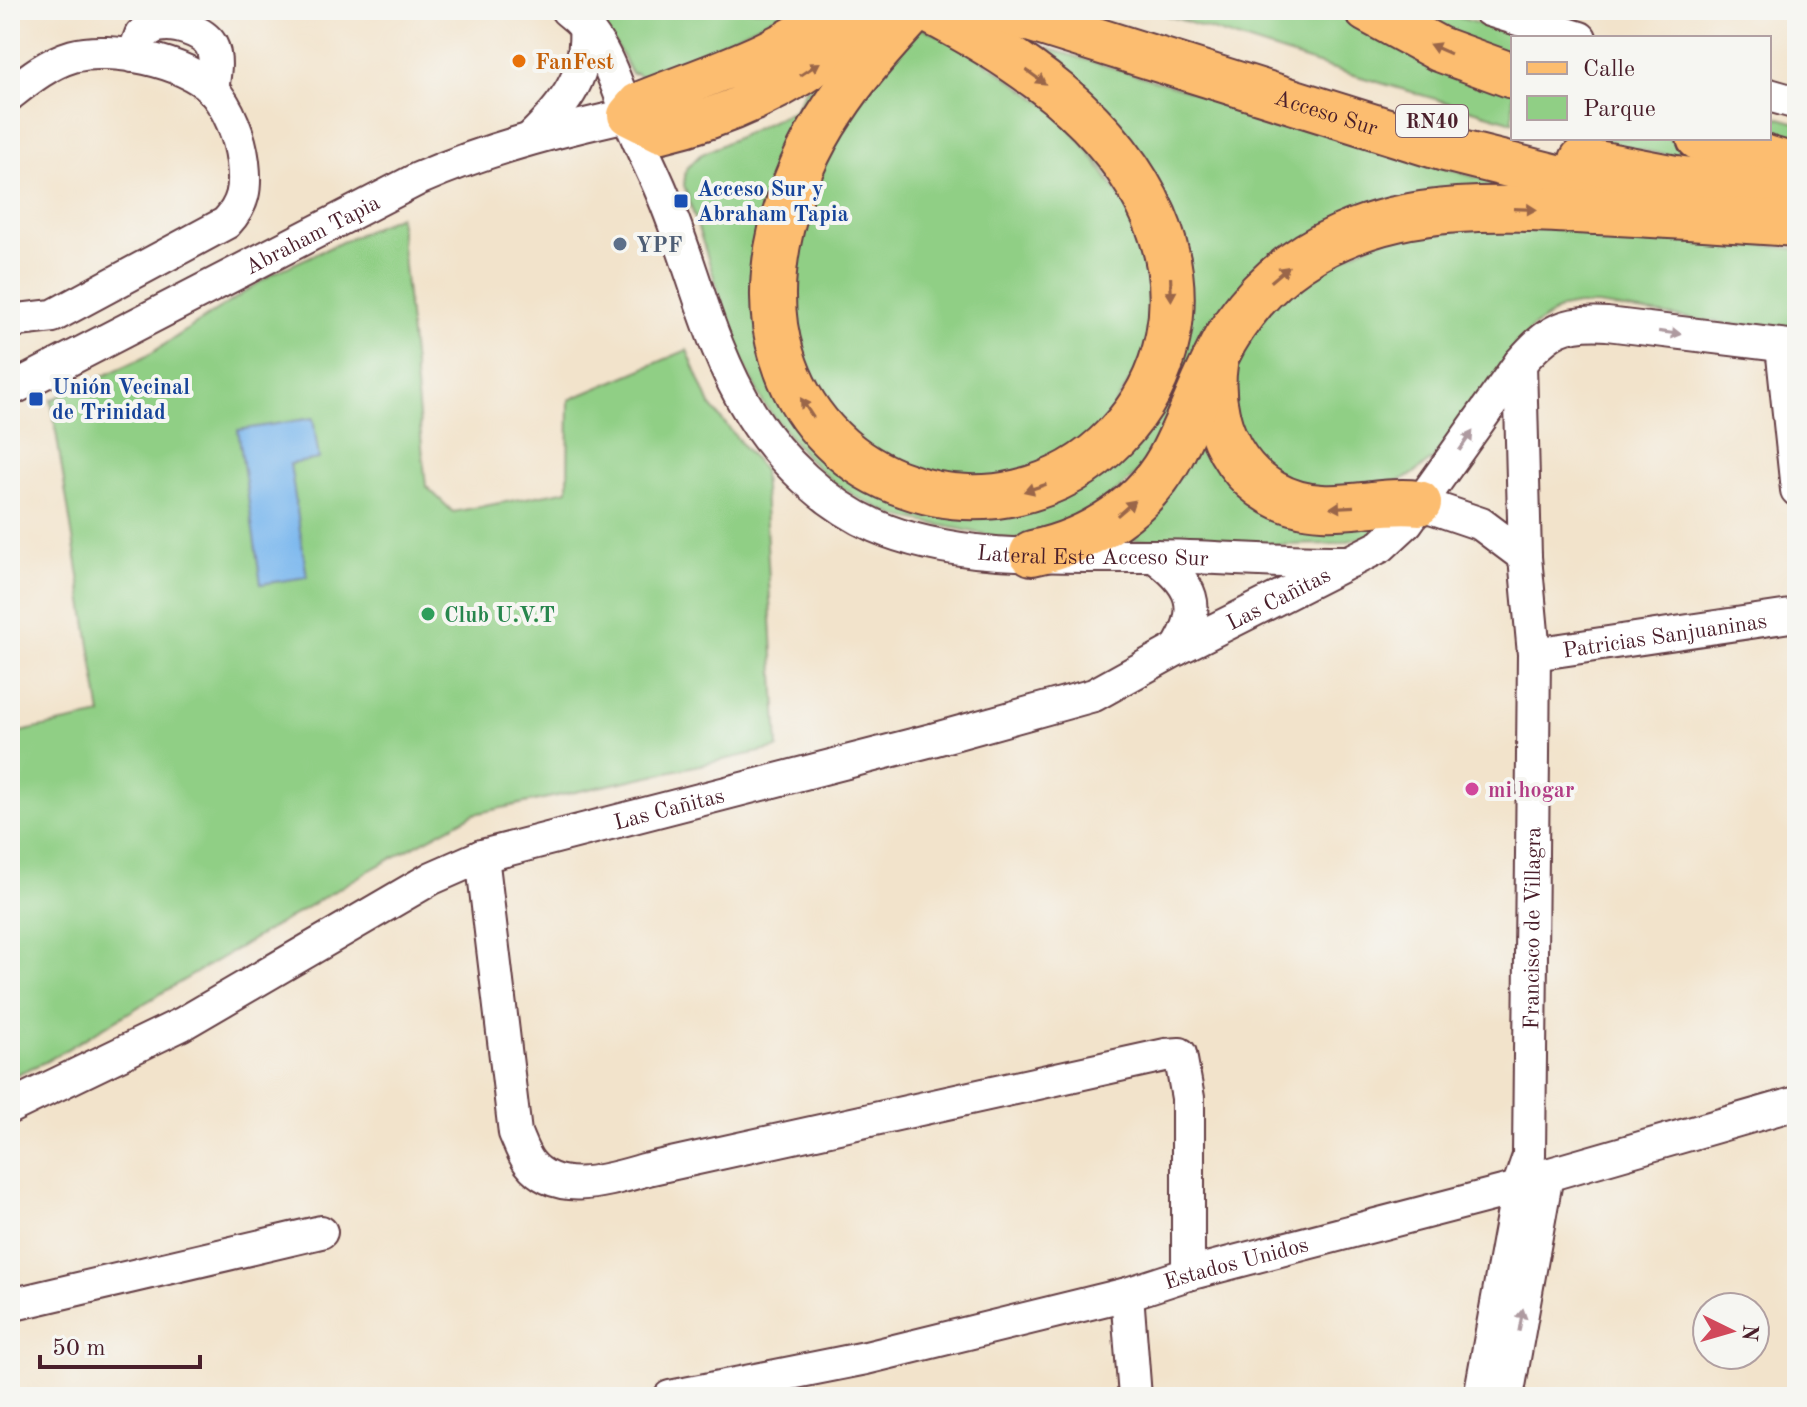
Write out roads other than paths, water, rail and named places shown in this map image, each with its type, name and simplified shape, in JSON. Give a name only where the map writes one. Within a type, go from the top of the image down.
[{"type":"highway","points":[[915,10],[844,93],[805,161],[780,239],[774,289],[777,343],[794,387],[817,425],[849,456],[888,479],[929,493],[971,499],[1012,495],[1055,481],[1095,456],[1130,421],[1146,397],[1158,370],[1170,325],[1172,280],[1168,256],[1154,215],[1140,187],[1100,133],[985,22],[927,10]]},
{"type":"highway","name":"Acceso Sur","points":[[1076,10],[1530,148],[1676,178],[1797,195]]},
{"type":"highway","points":[[1367,10],[1439,49],[1511,75]]},
{"type":"highway","name":"Acceso Sur","points":[[985,22],[1295,104],[1528,171],[1639,197],[1797,223]]},
{"type":"highway","points":[[1706,140],[1797,167]]},
{"type":"highway","points":[[1032,553],[1063,547],[1079,539],[1115,518],[1148,488],[1173,453],[1216,358],[1237,321],[1255,298],[1289,267],[1339,238],[1398,218],[1455,209],[1497,208],[1797,223]]},
{"type":"highway","points":[[1216,358],[1213,396],[1221,432],[1230,453],[1259,485],[1298,503],[1318,507],[1345,508],[1390,501],[1419,503]]},
{"type":"main road","name":"Abraham Tapia","points":[[645,124],[744,104],[780,88],[843,46],[884,10]]},
{"type":"main road","points":[[645,124],[673,115],[762,72],[823,19]]},
{"type":"street","points":[[1504,12],[1574,36]]},
{"type":"street","points":[[576,17],[645,124]]},
{"type":"street","points":[[531,138],[560,109],[577,81],[586,45],[576,17]]},
{"type":"street","points":[[10,94],[43,69],[72,56],[114,52],[153,59],[197,78],[212,90],[240,142],[244,197],[238,211],[226,223],[53,316],[10,321]]},
{"type":"street","points":[[1771,96],[1797,103]]},
{"type":"street","name":"Abraham Tapia","points":[[12,384],[466,157],[531,138],[645,124]]},
{"type":"street","name":"Lateral Este Acceso Sur","points":[[645,124],[653,173],[736,389],[772,445],[800,474],[851,512],[872,525],[898,535],[973,549],[1349,562]]},
{"type":"street","points":[[1349,562],[1370,553],[1394,536],[1444,473],[1520,363],[1548,335],[1575,323],[1607,324],[1789,346],[1797,490]]},
{"type":"street","name":"Francisco de Villagra","points":[[1507,1397],[1538,1165],[1534,654],[1525,557],[1520,363]]},
{"type":"street","points":[[1419,503],[1481,524],[1525,557]]},
{"type":"street","points":[[1154,556],[1181,579],[1191,603],[1191,624],[1177,649]]},
{"type":"street","name":"Las Cañitas","points":[[10,1107],[182,1024],[432,878],[482,856],[1094,695],[1177,649],[1349,562]]},
{"type":"street","name":"Patricias Sanjuaninas","points":[[1534,654],[1797,615]]},
{"type":"street","points":[[482,856],[515,1133],[528,1162],[546,1177],[571,1183],[597,1183],[663,1165],[1180,1054],[1188,1098],[1188,1274]]},
{"type":"street","name":"Estados Unidos","points":[[670,1397],[866,1358],[1127,1294],[1188,1274],[1518,1188],[1538,1165],[1797,1103]]},
{"type":"street","points":[[1480,1397],[1518,1188]]},
{"type":"street","points":[[10,1305],[321,1232]]},
{"type":"street","points":[[1127,1294],[1135,1397]]},
{"type":"water","points":[[313,418],[319,459],[290,464],[307,577],[261,584],[238,430]]},
{"type":"place","name":"FanFest","points":[[519,61]]},
{"type":"place","name":"Acceso Sur y Abraham Tapia","points":[[681,201]]},
{"type":"place","name":"YPF","points":[[620,244]]},
{"type":"place","name":"Unión Vecinal de Trinidad","points":[[36,399]]},
{"type":"place","name":"Club U.V.T","points":[[428,614]]},
{"type":"place","name":"mi hogar","points":[[1472,789]]}]
